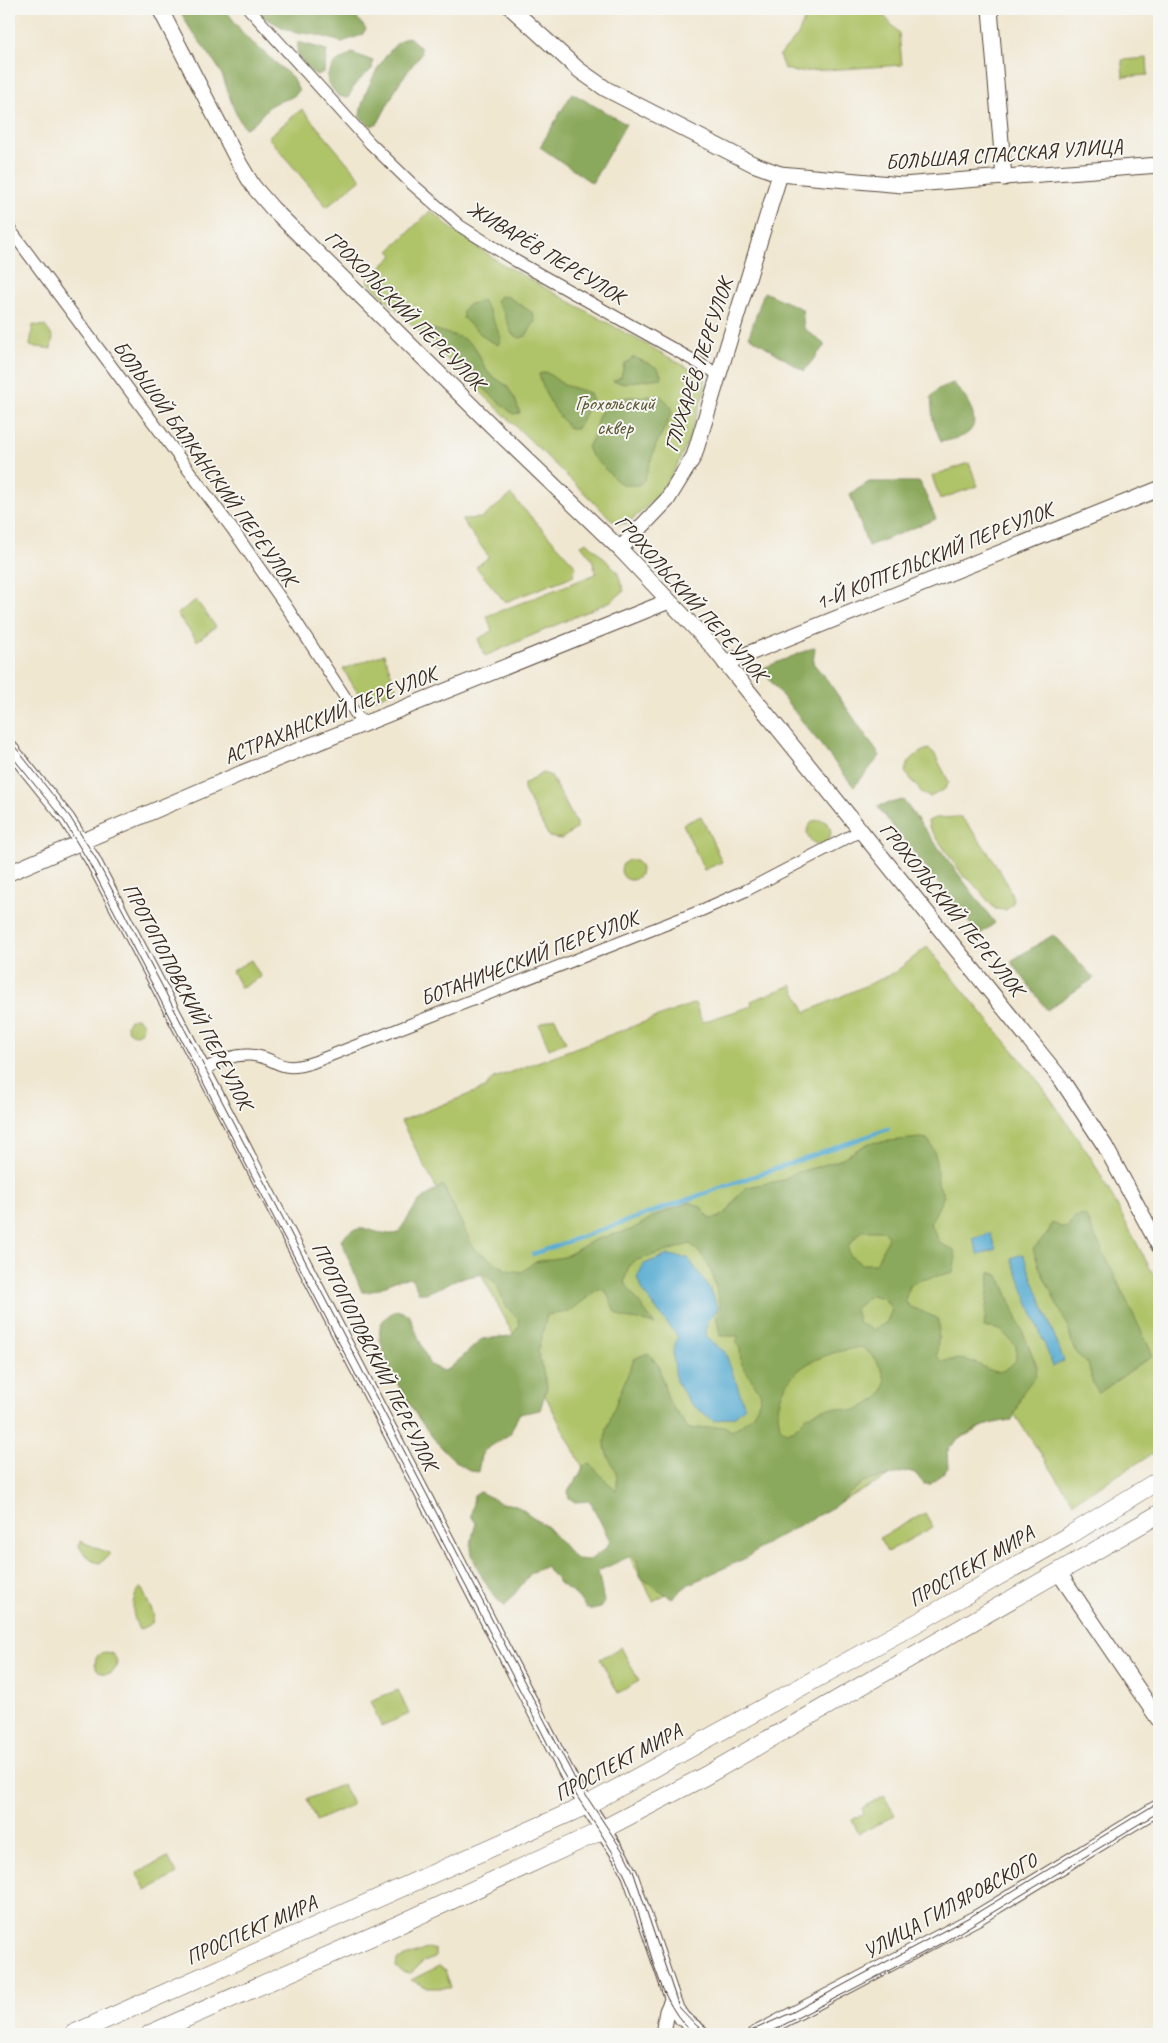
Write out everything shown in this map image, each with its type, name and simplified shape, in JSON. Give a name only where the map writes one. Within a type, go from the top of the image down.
[{"type":"main road","name":"ПРОСПЕКТ МИРА","points":[[72,2034],[587,1805],[915,1624],[1070,1535],[1159,1480]]},
{"type":"main road","points":[[150,2034],[400,1924],[602,1830],[705,1776],[1159,1514]]},
{"type":"street","name":"ГРОХОЛЬСКИЙ ПЕРЕУЛОК","points":[[160,9],[238,161],[253,186],[272,208],[499,432],[620,548],[725,663],[1061,1079],[1105,1146],[1159,1246]]},
{"type":"street","name":"ЖИВАРЁВ ПЕРЕУЛОК","points":[[249,9],[370,143],[412,184],[460,226],[516,261],[718,374]]},
{"type":"street","name":"БОЛЬШАЯ СПАССКАЯ УЛИЦА","points":[[512,9],[579,70],[606,89],[753,164],[780,174],[902,185],[1159,165]]},
{"type":"street","points":[[990,9],[1004,178]]},
{"type":"street","name":"ГЛУХАРЁВ ПЕРЕУЛОК","points":[[620,548],[667,500],[682,477],[698,445],[780,174]]},
{"type":"street","name":"БОЛЬШОЙ БАЛКАНСКИЙ ПЕРЕУЛОК","points":[[9,228],[233,530],[288,609],[363,725]]},
{"type":"street","name":"1-Й КОПТЕЛЬСКИЙ ПЕРЕУЛОК","points":[[725,663],[1159,489]]},
{"type":"street","name":"АСТРАХАНСКИЙ ПЕРЕУЛОК","points":[[9,873],[81,841],[669,601]]},
{"type":"street","name":"ПРОТОПОПОВСКИЙ ПЕРЕУЛОК","points":[[9,747],[67,819],[81,841],[567,1773],[630,1875],[672,2000]]},
{"type":"street","name":"БОТАНИЧЕСКИЙ ПЕРЕУЛОК","points":[[202,1070],[224,1059],[243,1056],[266,1059],[289,1068],[314,1062],[692,915],[745,891],[860,831]]},
{"type":"street","points":[[1059,1573],[1159,1720]]},
{"type":"street","name":"УЛИЦА ГИЛЯРОВСКОГО","points":[[756,2034],[952,1932],[1159,1807]]},
{"type":"street","points":[[663,2034],[667,2011],[672,2000]]},
{"type":"street","points":[[672,2000],[682,2018],[702,2034]]},
{"type":"green space","points":[[180,9],[225,9],[245,36],[292,77],[299,91],[290,98],[273,104],[253,124],[245,128],[234,109],[222,75],[189,27]]},
{"type":"green space","points":[[256,9],[350,9],[366,29],[362,35],[342,42],[313,34],[296,33],[262,16]]},
{"type":"green space","points":[[809,9],[878,9],[899,33],[902,65],[795,72],[784,68],[779,56],[798,35]]},
{"type":"green space","points":[[409,37],[420,47],[421,54],[399,83],[378,123],[371,126],[360,117],[361,108],[370,84],[384,58],[392,48],[401,40]]},
{"type":"green space","points":[[298,42],[327,50],[324,72],[317,75],[310,71],[297,54]]},
{"type":"green space","points":[[352,53],[373,61],[372,69],[355,84],[348,98],[338,96],[328,83],[327,76],[334,64]]},
{"type":"green space","points":[[1147,58],[1148,75],[1123,77],[1122,60]]},
{"type":"green space","points":[[572,93],[626,124],[592,183],[540,147]]},
{"type":"green space","points":[[302,109],[361,179],[327,207],[268,137]]},
{"type":"green space","name":"Грохольский сквер","points":[[431,210],[452,229],[499,262],[699,374],[704,379],[706,386],[687,444],[679,462],[658,494],[627,523],[619,524],[612,520],[367,281],[393,255],[389,251]]},
{"type":"green space","points":[[764,292],[802,309],[804,328],[825,345],[804,371],[749,336]]},
{"type":"green space","points":[[500,296],[508,297],[533,313],[535,321],[526,336],[520,338],[512,334],[504,313],[496,302]]},
{"type":"green space","points":[[482,300],[501,338],[498,345],[485,338],[463,318],[463,310],[468,305]]},
{"type":"green space","points":[[33,325],[45,326],[53,337],[51,349],[30,346]]},
{"type":"green space","points":[[433,329],[462,338],[474,346],[488,373],[507,386],[515,399],[520,413],[513,414],[467,374],[455,356],[434,336]]},
{"type":"green space","points":[[634,357],[658,368],[662,378],[622,383],[613,381],[621,377],[624,364]]},
{"type":"green space","points":[[546,372],[564,385],[590,393],[592,400],[577,429],[570,429],[551,403],[539,374]]},
{"type":"green space","points":[[953,383],[970,406],[973,413],[973,426],[964,435],[941,442],[933,421],[931,397],[938,389]]},
{"type":"green space","points":[[661,396],[671,406],[672,413],[656,445],[644,480],[639,485],[624,485],[617,481],[590,454],[587,447],[593,437],[598,418],[608,404],[616,400]]},
{"type":"green space","points":[[969,463],[978,486],[940,499],[932,476]]},
{"type":"green space","points":[[869,482],[920,482],[936,519],[868,546],[850,494]]},
{"type":"green space","points":[[511,495],[576,566],[573,576],[505,602],[476,567],[489,557],[461,519],[482,518]]},
{"type":"green space","points":[[587,542],[617,571],[624,591],[611,601],[485,656],[478,639],[492,631],[487,616],[596,574],[592,559],[581,545]]},
{"type":"green space","points":[[196,600],[216,627],[197,641],[177,614]]},
{"type":"green space","points":[[815,647],[813,663],[828,681],[880,756],[854,787],[761,669]]},
{"type":"green space","points":[[384,654],[397,690],[375,698],[364,698],[359,695],[343,669]]},
{"type":"green space","points":[[929,749],[934,753],[949,782],[945,789],[930,797],[923,794],[905,772],[908,764],[914,757]]},
{"type":"green space","points":[[543,773],[551,776],[576,823],[576,829],[561,839],[549,837],[524,790],[524,784]]},
{"type":"green space","points":[[903,800],[995,923],[979,935],[877,806]]},
{"type":"green space","points":[[701,816],[722,862],[704,870],[683,824]]},
{"type":"green space","points":[[961,817],[983,845],[1008,885],[1013,903],[1006,910],[995,909],[970,880],[964,877],[929,827],[928,821],[935,818]]},
{"type":"green space","points":[[819,820],[828,823],[831,832],[828,841],[819,844],[810,841],[807,832],[810,823]]},
{"type":"green space","points":[[631,860],[638,863],[641,870],[638,877],[631,880],[624,877],[621,870],[624,863]]},
{"type":"green space","points":[[1053,935],[1094,978],[1047,1010],[1011,961]]},
{"type":"green space","points":[[927,947],[1032,1073],[1062,1115],[1092,1159],[1159,1285],[1159,1450],[1073,1502],[1012,1411],[653,1601],[401,1121],[485,1088],[492,1079],[695,1003],[702,1022],[752,1006],[751,1001],[792,985],[806,1012],[894,973]]},
{"type":"green space","points":[[251,960],[261,977],[241,988],[232,971]]},
{"type":"green space","points":[[135,1018],[143,1026],[135,1034],[127,1026]]},
{"type":"green space","points":[[555,1018],[566,1042],[549,1049],[539,1024]]},
{"type":"green space","points":[[920,1138],[927,1139],[933,1149],[936,1159],[938,1183],[944,1196],[930,1224],[941,1244],[954,1250],[956,1257],[953,1272],[917,1281],[910,1285],[905,1300],[909,1306],[937,1318],[939,1325],[937,1356],[942,1361],[963,1359],[998,1372],[1009,1367],[1016,1360],[1016,1346],[1001,1330],[984,1327],[990,1272],[997,1275],[1002,1281],[1037,1367],[1036,1375],[1023,1392],[1012,1420],[993,1423],[967,1433],[947,1452],[948,1468],[931,1484],[924,1484],[915,1473],[908,1471],[863,1482],[835,1506],[769,1542],[746,1558],[689,1584],[672,1598],[641,1578],[637,1560],[631,1556],[598,1571],[604,1602],[600,1608],[592,1610],[586,1608],[577,1596],[559,1583],[546,1566],[531,1573],[505,1606],[500,1603],[477,1567],[471,1550],[476,1523],[471,1516],[474,1496],[480,1492],[501,1503],[516,1505],[547,1527],[576,1559],[590,1560],[607,1547],[610,1541],[590,1501],[575,1502],[569,1498],[568,1491],[581,1473],[583,1466],[590,1464],[616,1491],[617,1476],[606,1450],[605,1437],[634,1359],[648,1353],[658,1365],[669,1402],[689,1429],[725,1426],[731,1431],[747,1420],[754,1412],[761,1394],[741,1363],[740,1349],[736,1342],[739,1336],[720,1336],[716,1315],[720,1308],[708,1265],[690,1244],[634,1261],[629,1266],[624,1282],[655,1325],[624,1318],[615,1311],[606,1291],[598,1289],[569,1312],[547,1315],[538,1351],[547,1387],[540,1410],[519,1414],[510,1434],[485,1450],[481,1456],[478,1472],[464,1467],[447,1454],[414,1412],[399,1387],[388,1363],[381,1343],[380,1327],[384,1319],[396,1310],[409,1314],[429,1364],[443,1371],[450,1368],[482,1339],[511,1336],[520,1325],[518,1318],[507,1308],[496,1283],[484,1274],[462,1278],[426,1293],[419,1293],[413,1279],[406,1278],[369,1292],[362,1292],[341,1240],[348,1233],[362,1229],[390,1234],[398,1233],[419,1201],[443,1185],[474,1249],[507,1270],[522,1272],[534,1262],[564,1257],[596,1239],[631,1230],[656,1215],[690,1202],[701,1207],[710,1219],[718,1218],[729,1210],[737,1196],[747,1187],[784,1180],[792,1174],[837,1161],[869,1143]],"holes":[[[863,1231],[885,1231],[888,1237],[876,1264],[862,1264],[850,1256],[848,1247],[857,1235]],[[870,1295],[884,1298],[892,1310],[886,1323],[873,1330],[859,1323],[855,1309]],[[862,1347],[876,1361],[885,1380],[885,1387],[882,1393],[868,1404],[852,1411],[835,1408],[819,1410],[805,1418],[793,1431],[786,1432],[780,1427],[778,1410],[783,1390],[790,1379],[810,1362],[849,1349]]]},
{"type":"green space","points":[[1085,1215],[1153,1355],[1099,1393],[1093,1384],[1088,1363],[1079,1356],[1073,1347],[1068,1327],[1040,1269],[1033,1249],[1048,1233],[1052,1223],[1064,1228],[1069,1226],[1075,1217]]},
{"type":"green space","points":[[925,1513],[933,1527],[887,1552],[879,1538]]},
{"type":"green space","points":[[80,1541],[111,1554],[100,1563],[92,1561],[79,1547]]},
{"type":"green space","points":[[141,1587],[154,1615],[152,1623],[139,1630],[135,1619],[133,1602]]},
{"type":"green space","points":[[621,1647],[639,1681],[618,1693],[600,1659]]},
{"type":"green space","points":[[106,1652],[114,1655],[117,1663],[114,1671],[106,1674],[98,1671],[95,1663],[98,1655]]},
{"type":"green space","points":[[398,1690],[409,1714],[381,1726],[370,1701]]},
{"type":"green space","points":[[343,1784],[352,1805],[316,1821],[307,1799]]},
{"type":"green space","points":[[884,1796],[895,1815],[859,1834],[852,1820],[864,1813],[862,1808]]},
{"type":"green space","points":[[168,1857],[177,1874],[146,1891],[137,1873]]},
{"type":"green space","points":[[429,1948],[435,1950],[435,1958],[424,1961],[411,1973],[402,1972],[396,1967],[397,1960]]},
{"type":"green space","points":[[439,1966],[445,1970],[451,1988],[428,1988],[411,1980]]},
{"type":"water","points":[[990,1233],[996,1249],[979,1255],[973,1239]]},
{"type":"water","points":[[1023,1254],[1064,1361],[1053,1366],[1011,1258]]},
{"type":"water","points":[[668,1255],[688,1258],[710,1289],[718,1308],[707,1322],[706,1338],[725,1352],[745,1407],[735,1416],[714,1421],[690,1403],[676,1381],[673,1351],[678,1337],[642,1291],[637,1277],[644,1264]]},
{"type":"waterway","points":[[533,1254],[888,1129]]},
{"type":"tram line","points":[[9,739],[70,817],[95,857],[575,1779],[624,1853],[633,1871],[679,2007],[697,2026],[713,2034]]},
{"type":"tram line","points":[[9,753],[64,821],[88,861],[556,1761],[619,1864],[639,1914],[658,1978],[677,2015],[689,2029]]},
{"type":"tram line","points":[[744,2034],[793,2012],[975,1914],[1159,1802]]},
{"type":"tram line","points":[[766,2034],[942,1943],[1159,1812]]}]
